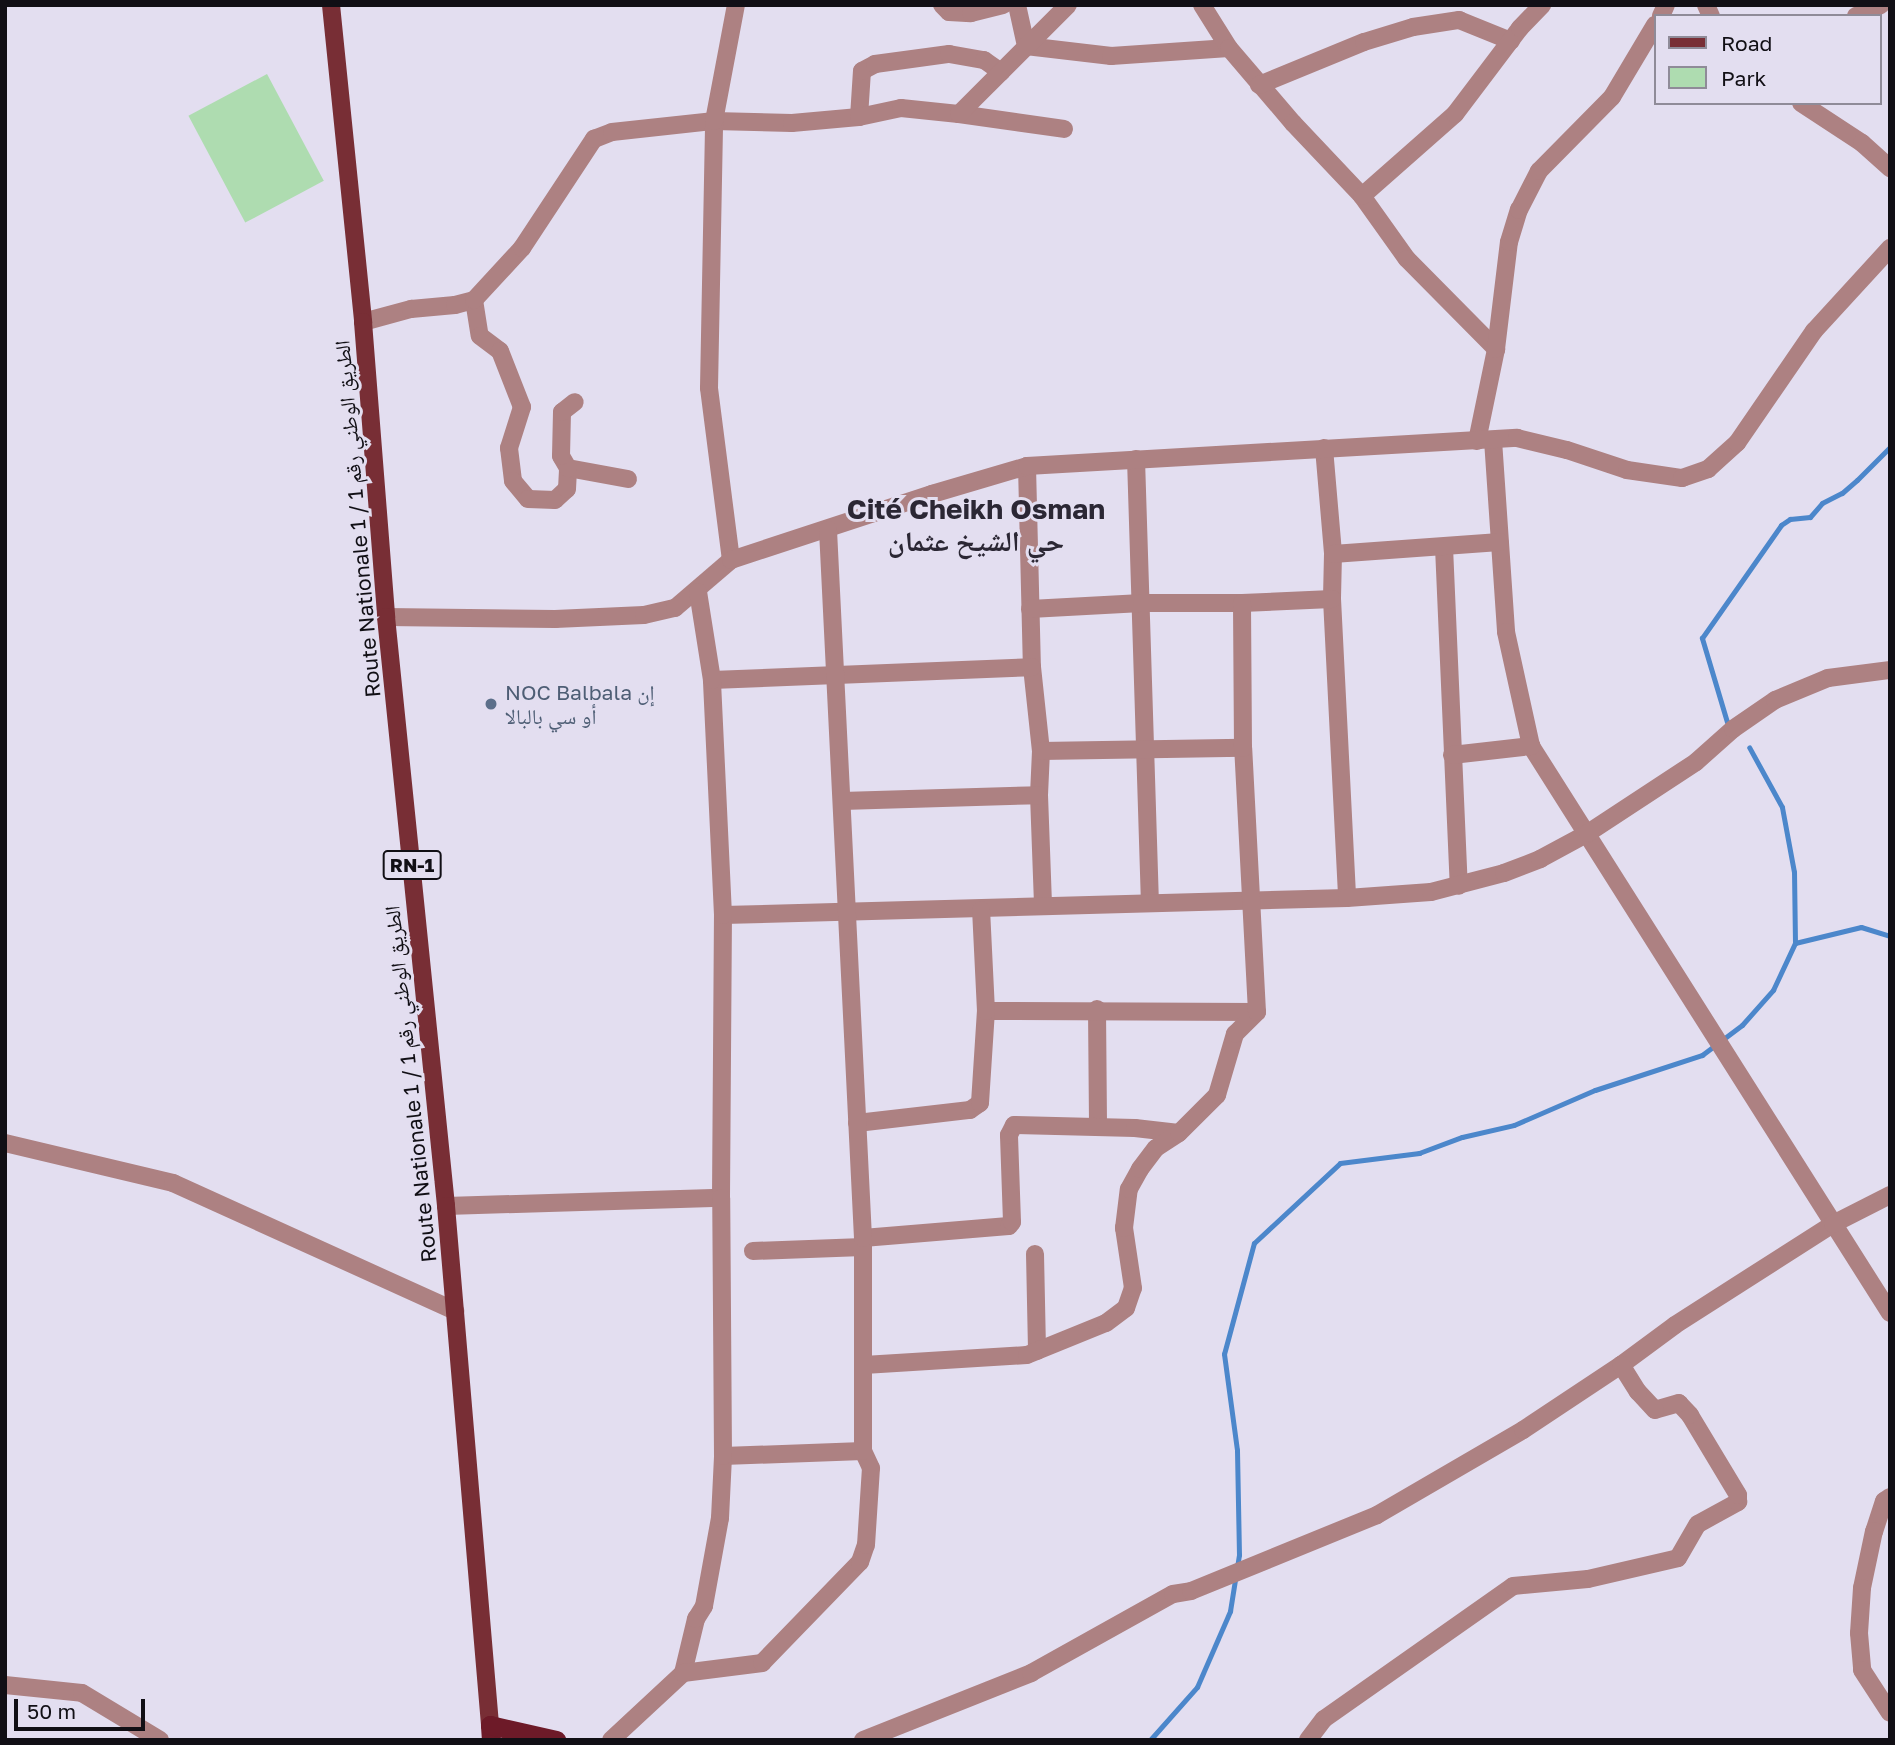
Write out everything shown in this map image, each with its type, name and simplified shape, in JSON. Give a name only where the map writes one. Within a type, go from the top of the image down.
[{"type":"highway","points":[[490,1732],[556,1740]]},
{"type":"main road","name":"Route Nationale 1 / الطريق الوطني رقم 1","points":[[331,5],[363,322],[386,617],[446,1206],[490,1732]]},
{"type":"street","points":[[731,560],[709,388],[715,121],[736,5]]},
{"type":"street","points":[[942,5],[949,12],[971,13],[1003,5]]},
{"type":"street","points":[[1017,5],[1026,46]]},
{"type":"street","points":[[959,114],[1068,5]]},
{"type":"street","points":[[1202,5],[1228,48],[1362,197],[1407,259],[1496,348]]},
{"type":"street","points":[[1362,197],[1455,114],[1542,5]]},
{"type":"street","points":[[1861,14],[1881,5]]},
{"type":"street","points":[[1259,85],[1339,51],[1413,27],[1458,20],[1511,41]]},
{"type":"street","points":[[1654,27],[1612,97],[1539,171],[1519,210],[1509,242],[1485,440],[1500,542],[1506,632],[1531,746],[1890,1313]]},
{"type":"street","points":[[1026,46],[1111,56],[1228,48]]},
{"type":"street","points":[[859,117],[862,71],[875,64],[949,54],[984,60],[1001,72]]},
{"type":"street","points":[[1804,105],[1862,143],[1890,168]]},
{"type":"street","points":[[363,322],[411,309],[455,305],[474,300],[522,248],[594,139],[612,132],[715,121],[792,123],[859,117],[901,108],[1064,129]]},
{"type":"street","points":[[386,617],[555,619],[644,615],[675,608],[698,592],[731,560],[1027,466],[1517,438],[1659,477],[1682,478],[1707,469],[1738,443],[1814,331],[1890,248]]},
{"type":"street","points":[[474,300],[480,336],[500,351],[522,407],[509,448],[513,481],[528,499],[555,500],[567,489],[568,468],[561,456],[562,412],[575,402]]},
{"type":"street","points":[[1324,448],[1333,554],[1332,598],[1347,898]]},
{"type":"street","points":[[1136,459],[1150,902]]},
{"type":"street","points":[[1027,466],[1032,667],[1041,751],[1039,795],[1043,906]]},
{"type":"street","points":[[568,468],[628,479]]},
{"type":"street","points":[[683,1673],[762,1663],[860,1562],[866,1545],[871,1468],[863,1451],[863,1242],[828,530]]},
{"type":"street","points":[[1333,554],[1500,542]]},
{"type":"street","points":[[1444,547],[1459,886]]},
{"type":"street","points":[[611,1740],[683,1673],[696,1619],[708,1592],[720,1518],[723,1456],[720,1198],[723,915],[712,680],[698,592]]},
{"type":"street","points":[[1030,609],[1332,598]]},
{"type":"street","points":[[864,1365],[986,1359],[1037,1351],[1106,1323],[1126,1308],[1133,1287],[1124,1228],[1129,1189],[1140,1168],[1156,1148],[1179,1133],[1217,1096],[1230,1060],[1235,1034],[1256,1012],[1243,748],[1242,603]]},
{"type":"street","points":[[712,680],[1032,667]]},
{"type":"street","points":[[723,915],[981,910],[1150,902],[1347,898],[1431,892],[1459,886],[1540,859],[1588,833],[1696,762],[1733,729],[1774,700],[1828,678],[1890,670]]},
{"type":"street","points":[[1452,755],[1531,746]]},
{"type":"street","points":[[1041,751],[1243,748]]},
{"type":"street","points":[[842,801],[1039,795]]},
{"type":"street","points":[[857,1124],[970,1110],[980,1103],[986,1011],[981,910]]},
{"type":"street","points":[[986,1011],[1097,1009],[1256,1012]]},
{"type":"street","points":[[1097,1009],[1098,1127]]},
{"type":"street","points":[[753,1251],[1009,1226],[1012,1222],[1009,1135],[1014,1125],[1179,1133]]},
{"type":"street","points":[[5,1143],[173,1183],[455,1311]]},
{"type":"street","points":[[863,1740],[1031,1673],[1172,1594],[1191,1591],[1377,1515],[1500,1444],[1621,1365],[1675,1325],[1833,1224],[1890,1195]]},
{"type":"street","points":[[446,1206],[720,1198]]},
{"type":"street","points":[[1035,1254],[1037,1351]]},
{"type":"street","points":[[1308,1740],[1324,1719],[1513,1586],[1588,1579],[1678,1558],[1698,1524],[1738,1502],[1738,1496],[1690,1415],[1679,1403],[1655,1410],[1638,1392],[1621,1365]]},
{"type":"street","points":[[723,1456],[863,1451]]},
{"type":"street","points":[[1890,1497],[1884,1500],[1877,1521],[1862,1588],[1859,1646],[1862,1670],[1890,1713]]},
{"type":"street","points":[[5,1685],[82,1693],[160,1740]]},
{"type":"green space","points":[[267,74],[324,181],[245,223],[188,116]]},
{"type":"waterway","points":[[1727,722],[1702,638],[1781,525],[1790,519],[1810,517],[1822,503],[1842,493],[1857,480],[1890,447]]},
{"type":"waterway","points":[[1150,1740],[1197,1687],[1230,1611],[1239,1555],[1237,1450],[1224,1354],[1254,1243],[1340,1163],[1419,1153],[1462,1137],[1514,1125],[1595,1090],[1702,1055],[1742,1025],[1773,990],[1795,943],[1794,872],[1782,807],[1749,747]]},
{"type":"waterway","points":[[1795,943],[1861,927],[1890,936]]},
{"type":"place","name":"NOC Balbala إن أو سي بالبالا","points":[[491,704]]},
{"type":"district","name":"Cité Cheikh Osman حي الشيخ عثمان","points":[[976,525]]}]
